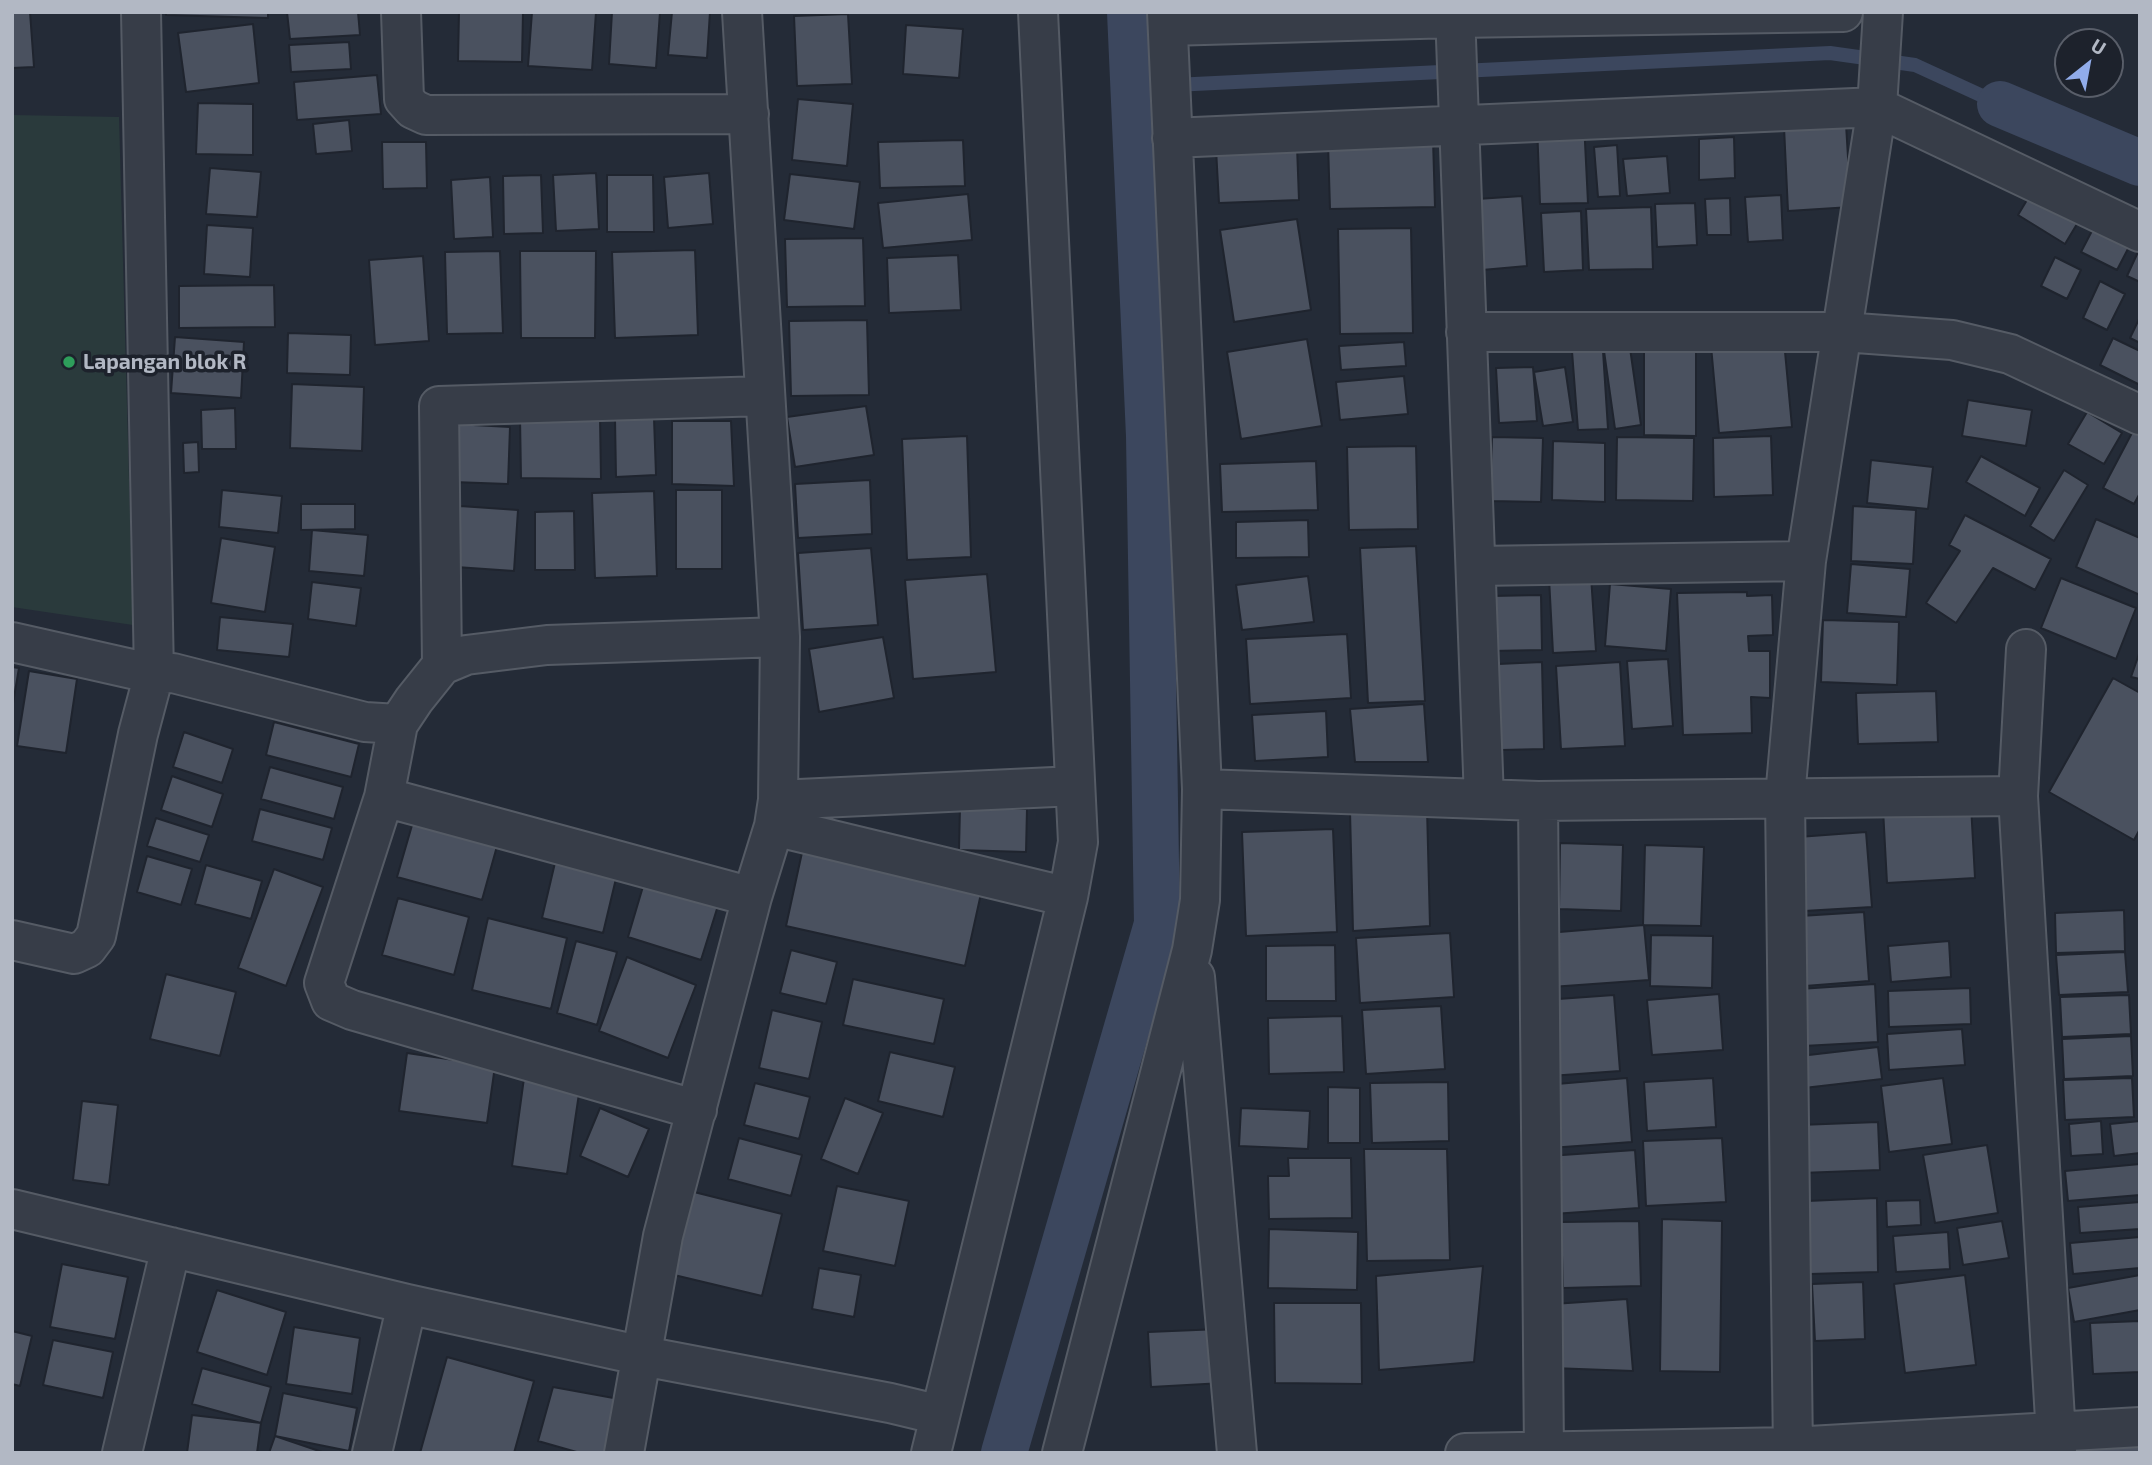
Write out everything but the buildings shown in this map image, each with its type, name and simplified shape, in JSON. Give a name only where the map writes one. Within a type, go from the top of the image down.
[{"type":"street","points":[[12,940],[74,954],[87,948],[96,936],[138,734],[154,674],[141,12]]},
{"type":"street","points":[[401,12],[404,99],[412,109],[426,115],[750,114]]},
{"type":"street","points":[[624,1453],[663,1236],[776,813],[779,637],[743,12]]},
{"type":"street","points":[[931,1453],[1068,897],[1078,842],[1038,12]]},
{"type":"street","points":[[1062,1453],[1192,950],[1200,900],[1202,789],[1168,25],[1843,12]]},
{"type":"street","points":[[1793,1450],[1785,797],[1806,561],[1877,99],[1882,19]]},
{"type":"street","points":[[1455,21],[1484,799]]},
{"type":"street","points":[[1171,132],[1877,99],[2140,232]]},
{"type":"street","points":[[1466,332],[1843,332],[1952,340],[2010,354],[2140,415]]},
{"type":"street","points":[[442,665],[439,406],[764,396]]},
{"type":"street","points":[[1476,566],[1806,561]]},
{"type":"street","points":[[697,1110],[352,1010],[331,1001],[324,983],[384,797],[398,724],[442,665],[466,655],[547,645],[779,637]]},
{"type":"street","points":[[12,642],[154,674],[173,673],[365,722],[398,724]]},
{"type":"street","points":[[2026,649],[2018,796],[2056,1443]]},
{"type":"street","points":[[776,813],[1075,786]]},
{"type":"street","points":[[1202,789],[1538,801],[2018,796]]},
{"type":"street","points":[[384,797],[752,897]]},
{"type":"street","points":[[1538,801],[1544,1452]]},
{"type":"street","points":[[776,813],[1068,897]]},
{"type":"street","points":[[1192,950],[1237,1453]]},
{"type":"street","points":[[12,1209],[407,1304],[643,1356],[940,1415]]},
{"type":"street","points":[[122,1453],[171,1247]]},
{"type":"street","points":[[372,1453],[407,1304]]},
{"type":"street","points":[[1465,1453],[1793,1450],[2056,1443],[2140,1427]]},
{"type":"shaded area","name":"Lapangan blok R","points":[[12,115],[119,117],[133,625],[12,607]]},
{"type":"waterway","points":[[1004,1453],[1157,924],[1149,436],[1130,12]]},
{"type":"waterway","points":[[1133,87],[1830,53],[1915,65],[2000,104]]},
{"type":"waterway","points":[[2000,104],[2140,163]]},
{"type":"place","name":"Lapangan blok R","points":[[69,362]]}]
